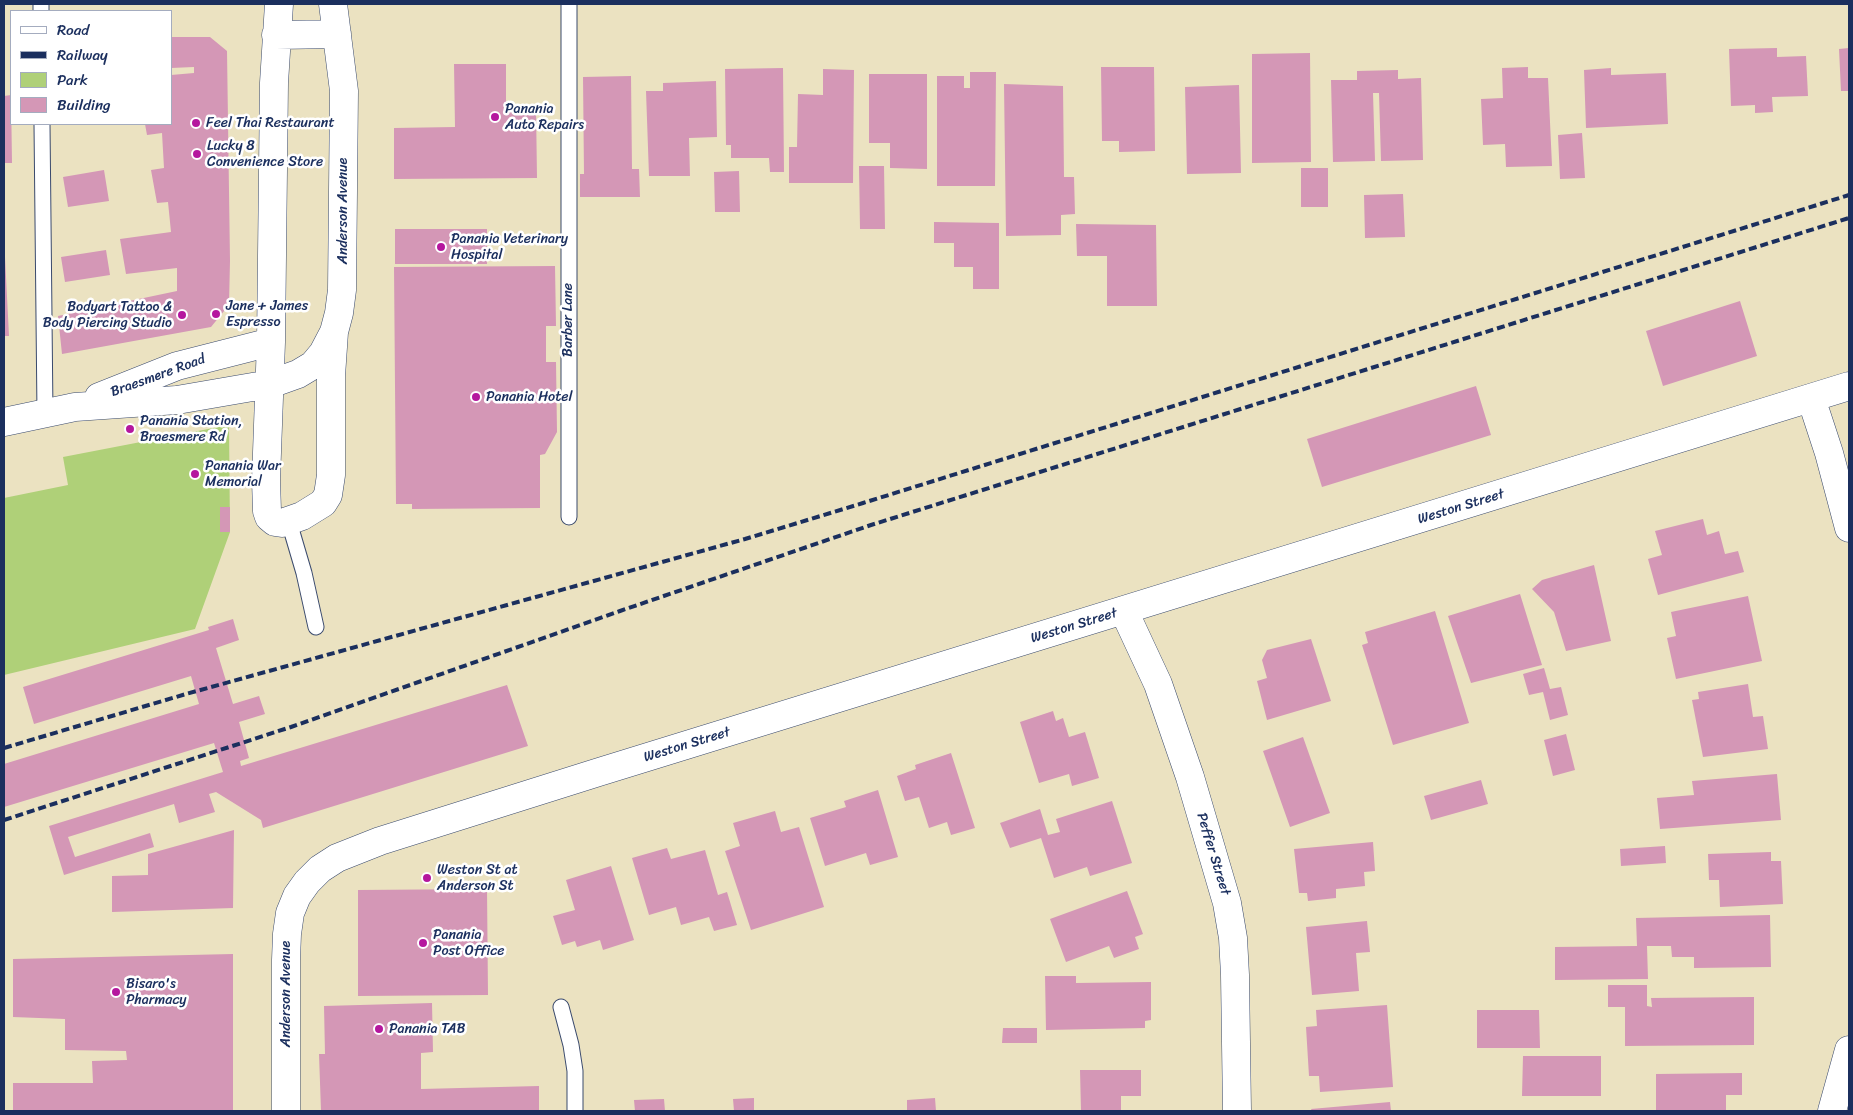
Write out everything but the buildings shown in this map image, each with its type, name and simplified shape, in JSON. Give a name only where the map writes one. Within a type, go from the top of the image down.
[{"type":"street","points":[[279,4],[276,36],[271,342],[266,480],[267,512],[269,517],[275,522],[289,522],[313,510],[323,503],[328,495],[330,485],[331,376],[334,332]]},
{"type":"street","name":"Anderson Avenue","points":[[269,393],[313,364],[323,353],[334,332],[339,313],[342,280],[344,91],[333,4]]},
{"type":"street","points":[[276,36],[337,34]]},
{"type":"street","name":"Braesmere Road","points":[[4,422],[75,407],[176,366],[271,342]]},
{"type":"street","name":"Weston Street","points":[[307,882],[320,869],[336,858],[380,841],[1849,386]]},
{"type":"street","name":"Braesmere Road","points":[[75,407],[269,393]]},
{"type":"street","points":[[1811,398],[1829,453],[1849,528]]},
{"type":"street","name":"Peffer Street","points":[[1124,611],[1158,684],[1190,777],[1228,903],[1233,938],[1235,975],[1237,1111]]},
{"type":"street","name":"Anderson Avenue","points":[[286,1111],[286,934],[290,914],[297,896],[307,882]]},
{"type":"street","points":[[1832,1111],[1849,1050]]},
{"type":"lane","name":"Barber Lane","points":[[569,4],[569,517]]},
{"type":"lane","points":[[42,125],[45,414]]},
{"type":"lane","points":[[289,522],[304,573],[316,627]]},
{"type":"lane","points":[[561,1007],[571,1045],[575,1071],[575,1111]]},
{"type":"green space","points":[[229,425],[230,532],[195,629],[4,675],[4,498],[68,485],[63,457]]},
{"type":"railway","points":[[4,748],[186,694],[745,539],[1849,195]]},
{"type":"railway","points":[[4,820],[291,727],[871,525],[1849,218]]},
{"type":"place","name":"Panania Auto Repairs","points":[[495,117]]},
{"type":"place","name":"Feel Thai Restaurant","points":[[196,123]]},
{"type":"place","name":"Lucky 8 Convenience Store","points":[[197,154]]},
{"type":"place","name":"Panania Veterinary Hospital","points":[[441,247]]},
{"type":"place","name":"Jane + James Espresso","points":[[216,314]]},
{"type":"place","name":"Bodyart Tattoo & Body Piercing Studio","points":[[182,315]]},
{"type":"place","name":"Panania Hotel","points":[[476,397]]},
{"type":"place","name":"Panania Station, Braesmere Rd","points":[[130,429]]},
{"type":"place","name":"Panania War Memorial","points":[[195,474]]},
{"type":"place","name":"Weston St at Anderson St","points":[[427,878]]},
{"type":"place","name":"Panania Post Office","points":[[423,943]]},
{"type":"place","name":"Bisaro's Pharmacy","points":[[116,992]]},
{"type":"place","name":"Panania TAB","points":[[379,1029]]}]
